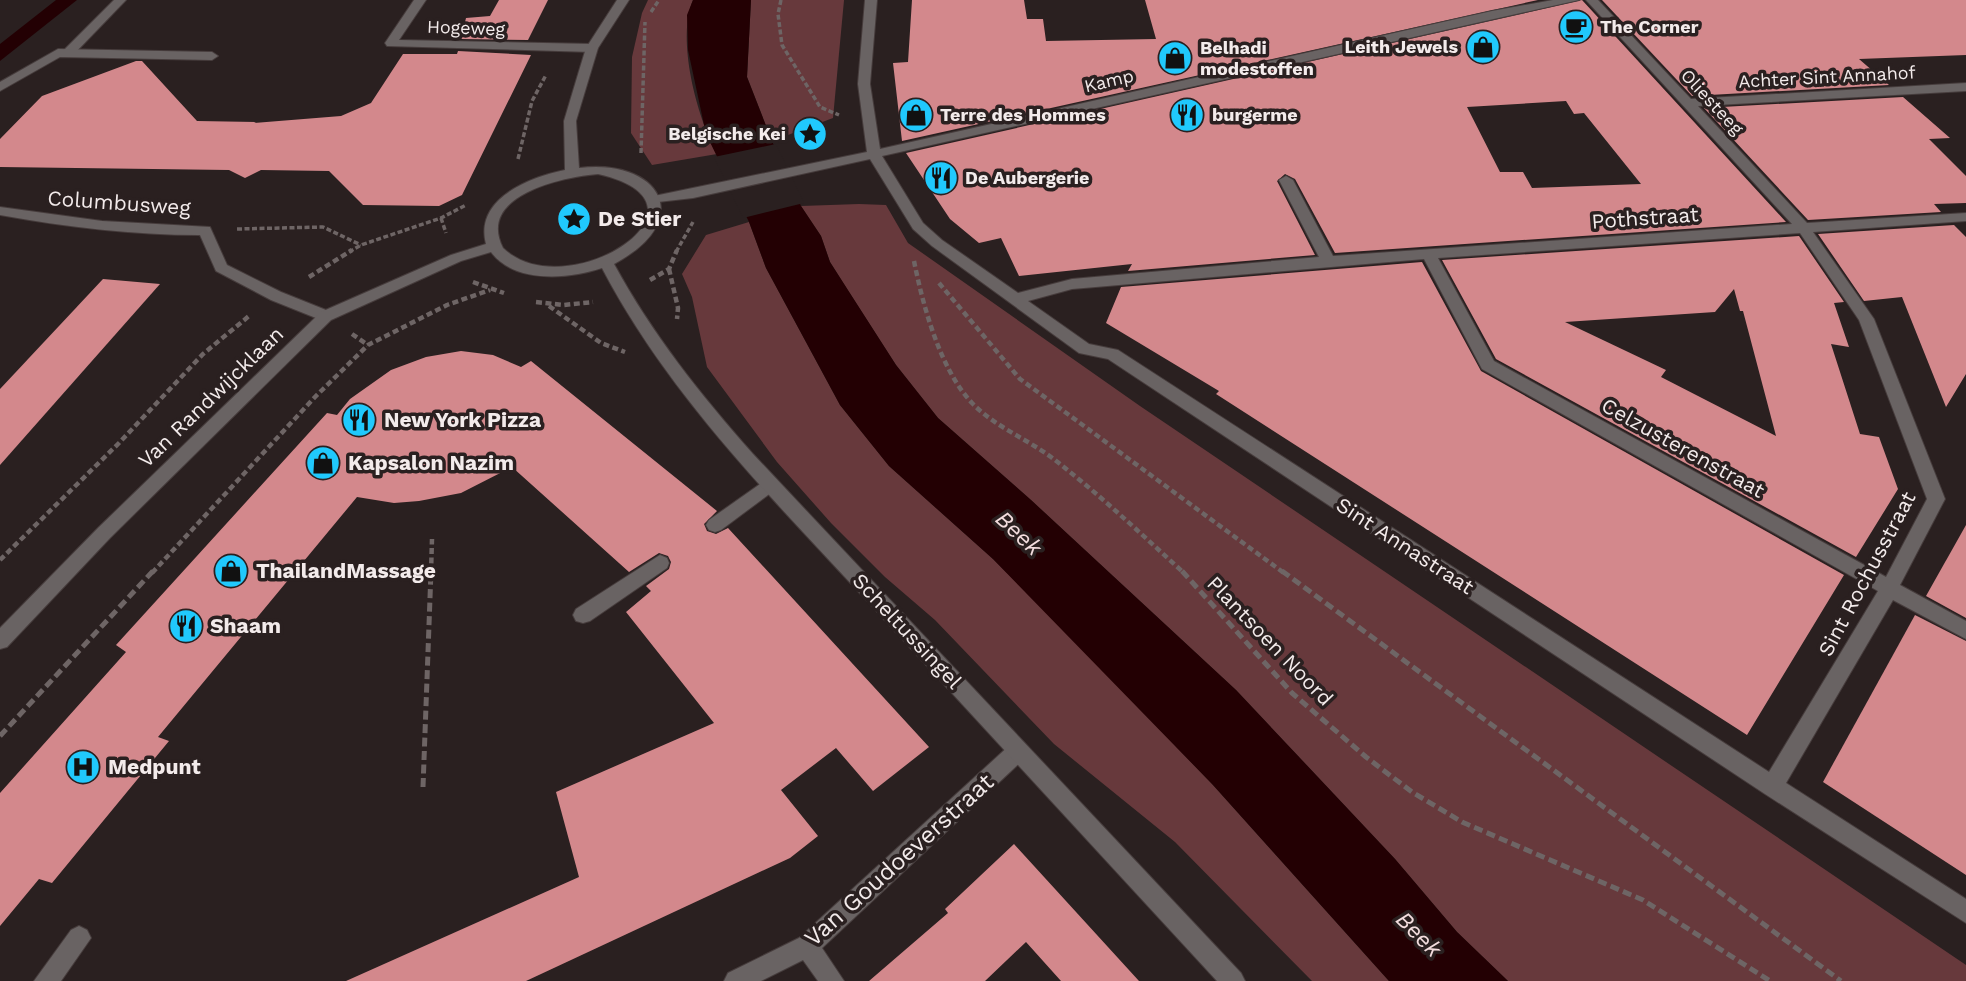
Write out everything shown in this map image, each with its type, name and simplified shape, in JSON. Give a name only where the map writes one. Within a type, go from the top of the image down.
[{"type":"street","points":[[68,53],[120,0]]},
{"type":"street","name":"Hogeweg","points":[[420,0],[391,43],[592,48]]},
{"type":"street","points":[[572,172],[570,121],[592,48],[623,0]]},
{"type":"street","points":[[872,0],[864,84],[874,154]]},
{"type":"street","name":"Kamp","points":[[654,200],[874,154],[1478,17],[1573,0]]},
{"type":"street","name":"Oliesteeg","points":[[1592,0],[1804,229]]},
{"type":"street","points":[[0,87],[58,53],[212,56]]},
{"type":"street","name":"Achter Sint Annahof","points":[[1689,103],[1966,87]]},
{"type":"street","name":"Sint Annastraat","points":[[874,154],[918,226],[956,258],[1085,349],[1112,354],[1966,912]]},
{"type":"street","points":[[598,170],[623,175],[643,185],[654,200],[655,216],[647,233],[630,249],[606,262],[570,271],[534,270],[514,264],[494,246],[491,228],[497,213],[509,199],[546,178],[598,170]]},
{"type":"street","points":[[1286,180],[1328,261]]},
{"type":"street","name":"Columbusweg","points":[[0,211],[51,221],[110,227],[162,231],[205,230],[221,268],[276,296],[326,316]]},
{"type":"street","name":"Pothstraat","points":[[1016,299],[1072,285],[1328,261],[1966,217]]},
{"type":"street","name":"Sint Rochusstraat","points":[[1772,787],[1889,589],[1936,499],[1866,319],[1804,229]]},
{"type":"street","name":"Van Randwijcklaan","points":[[0,641],[104,533],[326,316],[456,258],[494,246]]},
{"type":"street","name":"Celzusterenstraat","points":[[1429,254],[1488,365],[1966,631]]},
{"type":"street","name":"Scheltussingel","points":[[606,262],[623,296],[696,401],[1233,981]]},
{"type":"street","points":[[715,525],[770,484]]},
{"type":"street","points":[[583,615],[660,563]]},
{"type":"street","name":"Van Goudoeverstraat","points":[[737,981],[807,946],[1018,751]]},
{"type":"street","points":[[46,981],[79,938]]},
{"type":"street","points":[[807,946],[832,981]]},
{"type":"path","points":[[640,157],[643,24],[659,0]]},
{"type":"path","points":[[781,0],[778,14],[782,45],[820,107],[870,130]]},
{"type":"path","points":[[516,170],[532,101],[559,48]]},
{"type":"path","name":"Van Randwijcklaan","points":[[0,560],[119,443],[203,354],[240,322],[276,296],[361,245],[441,218]]},
{"type":"path","name":"Plantsoen Noord","points":[[918,226],[912,246],[921,295],[946,361],[956,382],[971,402],[996,423],[1048,455],[1102,497],[1186,575],[1292,693],[1366,757],[1412,792],[1462,822],[1643,900],[1770,981]]},
{"type":"path","points":[[205,230],[323,227],[361,245]]},
{"type":"path","points":[[956,258],[937,280],[1020,379],[1841,981]]},
{"type":"path","points":[[0,736],[125,599],[368,345],[447,305],[490,290]]},
{"type":"path","points":[[423,787],[432,539]]},
{"type":"shaded area","points":[[648,0],[693,0],[688,16],[687,35],[691,78],[702,120],[717,154],[652,165],[631,133],[632,57],[642,13]]},
{"type":"shaded area","points":[[751,0],[844,0],[833,118],[772,141],[747,77]]},
{"type":"shaded area","points":[[886,205],[908,243],[1140,406],[1966,965],[1966,981],[1508,981],[1457,932],[1395,859],[1236,690],[1031,500],[938,418],[896,365],[830,262],[821,236],[801,206]]},
{"type":"shaded area","points":[[749,222],[766,268],[840,405],[889,466],[993,559],[1078,644],[1213,785],[1389,981],[1312,981],[1175,842],[1054,744],[935,620],[885,577],[831,523],[777,462],[707,367],[692,297],[682,274],[706,235]]},
{"type":"water","points":[[56,0],[77,0],[0,61],[0,44]]},
{"type":"water","name":"Beek","points":[[693,0],[751,0],[747,77],[801,206],[821,236],[830,262],[896,365],[938,418],[1031,500],[1236,690],[1395,859],[1457,932],[1508,981],[1389,981],[1213,785],[993,559],[889,466],[840,405],[766,268],[749,222],[706,134],[688,50],[687,15]]},
{"type":"pier","points":[[776,144],[804,203],[743,218],[714,157]]},
{"type":"building","points":[[499,0],[548,0],[528,40],[461,39],[466,18],[490,16]]},
{"type":"building","points":[[912,0],[1024,0],[1027,19],[1043,19],[1046,41],[1156,39],[1145,0],[1538,0],[902,141],[893,63],[908,62]]},
{"type":"building","points":[[1582,0],[1786,222],[1335,253],[1295,179],[1285,174],[1277,181],[1315,255],[1128,271],[1132,264],[1019,276],[1001,238],[979,243],[950,219],[906,153]],"holes":[[[1566,101],[1574,114],[1584,113],[1641,184],[1532,188],[1523,172],[1500,172],[1467,107]]]},
{"type":"building","points":[[1602,0],[1966,0],[1966,55],[1859,59],[1889,85],[1692,96]]},
{"type":"building","points":[[458,51],[531,55],[462,195],[439,206],[363,205],[329,171],[261,170],[245,178],[229,170],[0,167],[0,139],[42,96],[136,61],[142,61],[197,121],[256,122],[254,123],[341,116],[371,103],[403,54],[457,54]]},
{"type":"building","points":[[1903,97],[1950,138],[1929,139],[1966,176],[1966,203],[1934,204],[1941,212],[1808,220],[1704,108]]},
{"type":"building","points":[[1954,225],[1966,237],[1966,374],[1946,407],[1902,297],[1864,301],[1818,234]]},
{"type":"building","points":[[1799,236],[1844,302],[1834,303],[1849,347],[1831,344],[1860,434],[1879,437],[1898,489],[1856,557],[1496,359],[1442,260]],"holes":[[[1734,289],[1740,311],[1743,311],[1776,436],[1661,377],[1666,370],[1565,322],[1715,312]]]},
{"type":"building","points":[[1422,262],[1481,371],[1844,575],[1747,735],[1216,394],[1219,391],[1106,323],[1121,287]]},
{"type":"building","points":[[103,279],[160,284],[0,465],[0,389]]},
{"type":"building","points":[[461,351],[493,355],[521,367],[531,361],[717,511],[704,524],[707,531],[716,534],[728,528],[929,747],[873,791],[836,748],[781,790],[818,836],[790,858],[526,981],[346,981],[579,877],[556,792],[714,723],[626,612],[651,591],[646,586],[669,569],[671,562],[668,556],[659,553],[629,572],[512,467],[461,493],[394,503],[357,497],[158,737],[169,741],[52,883],[39,879],[0,926],[0,793],[126,652],[116,645],[327,413],[337,415],[350,399],[391,370],[426,357]]},
{"type":"building","points":[[1966,525],[1966,618],[1926,596]]},
{"type":"building","points":[[1915,615],[1966,641],[1966,875],[1823,782]]},
{"type":"building","points":[[1014,844],[1139,981],[1061,981],[1026,942],[985,981],[869,981],[948,913],[945,909]]},
{"type":"place","name":"The Corner","points":[[1576,27]]},
{"type":"place","name":"Leith Jewels","points":[[1483,47]]},
{"type":"place","name":"Belhadi modestoffen","points":[[1175,58]]},
{"type":"place","name":"Terre des Hommes","points":[[916,115]]},
{"type":"place","name":"burgerme","points":[[1187,115]]},
{"type":"place","name":"Belgische Kei","points":[[810,134]]},
{"type":"place","name":"De Aubergerie","points":[[941,178]]},
{"type":"place","name":"De Stier","points":[[574,219]]},
{"type":"place","name":"New York Pizza","points":[[359,420]]},
{"type":"place","name":"Kapsalon Nazim","points":[[323,463]]},
{"type":"place","name":"ThailandMassage","points":[[231,571]]},
{"type":"place","name":"Shaam","points":[[186,626]]},
{"type":"place","name":"Medpunt","points":[[83,767]]}]
